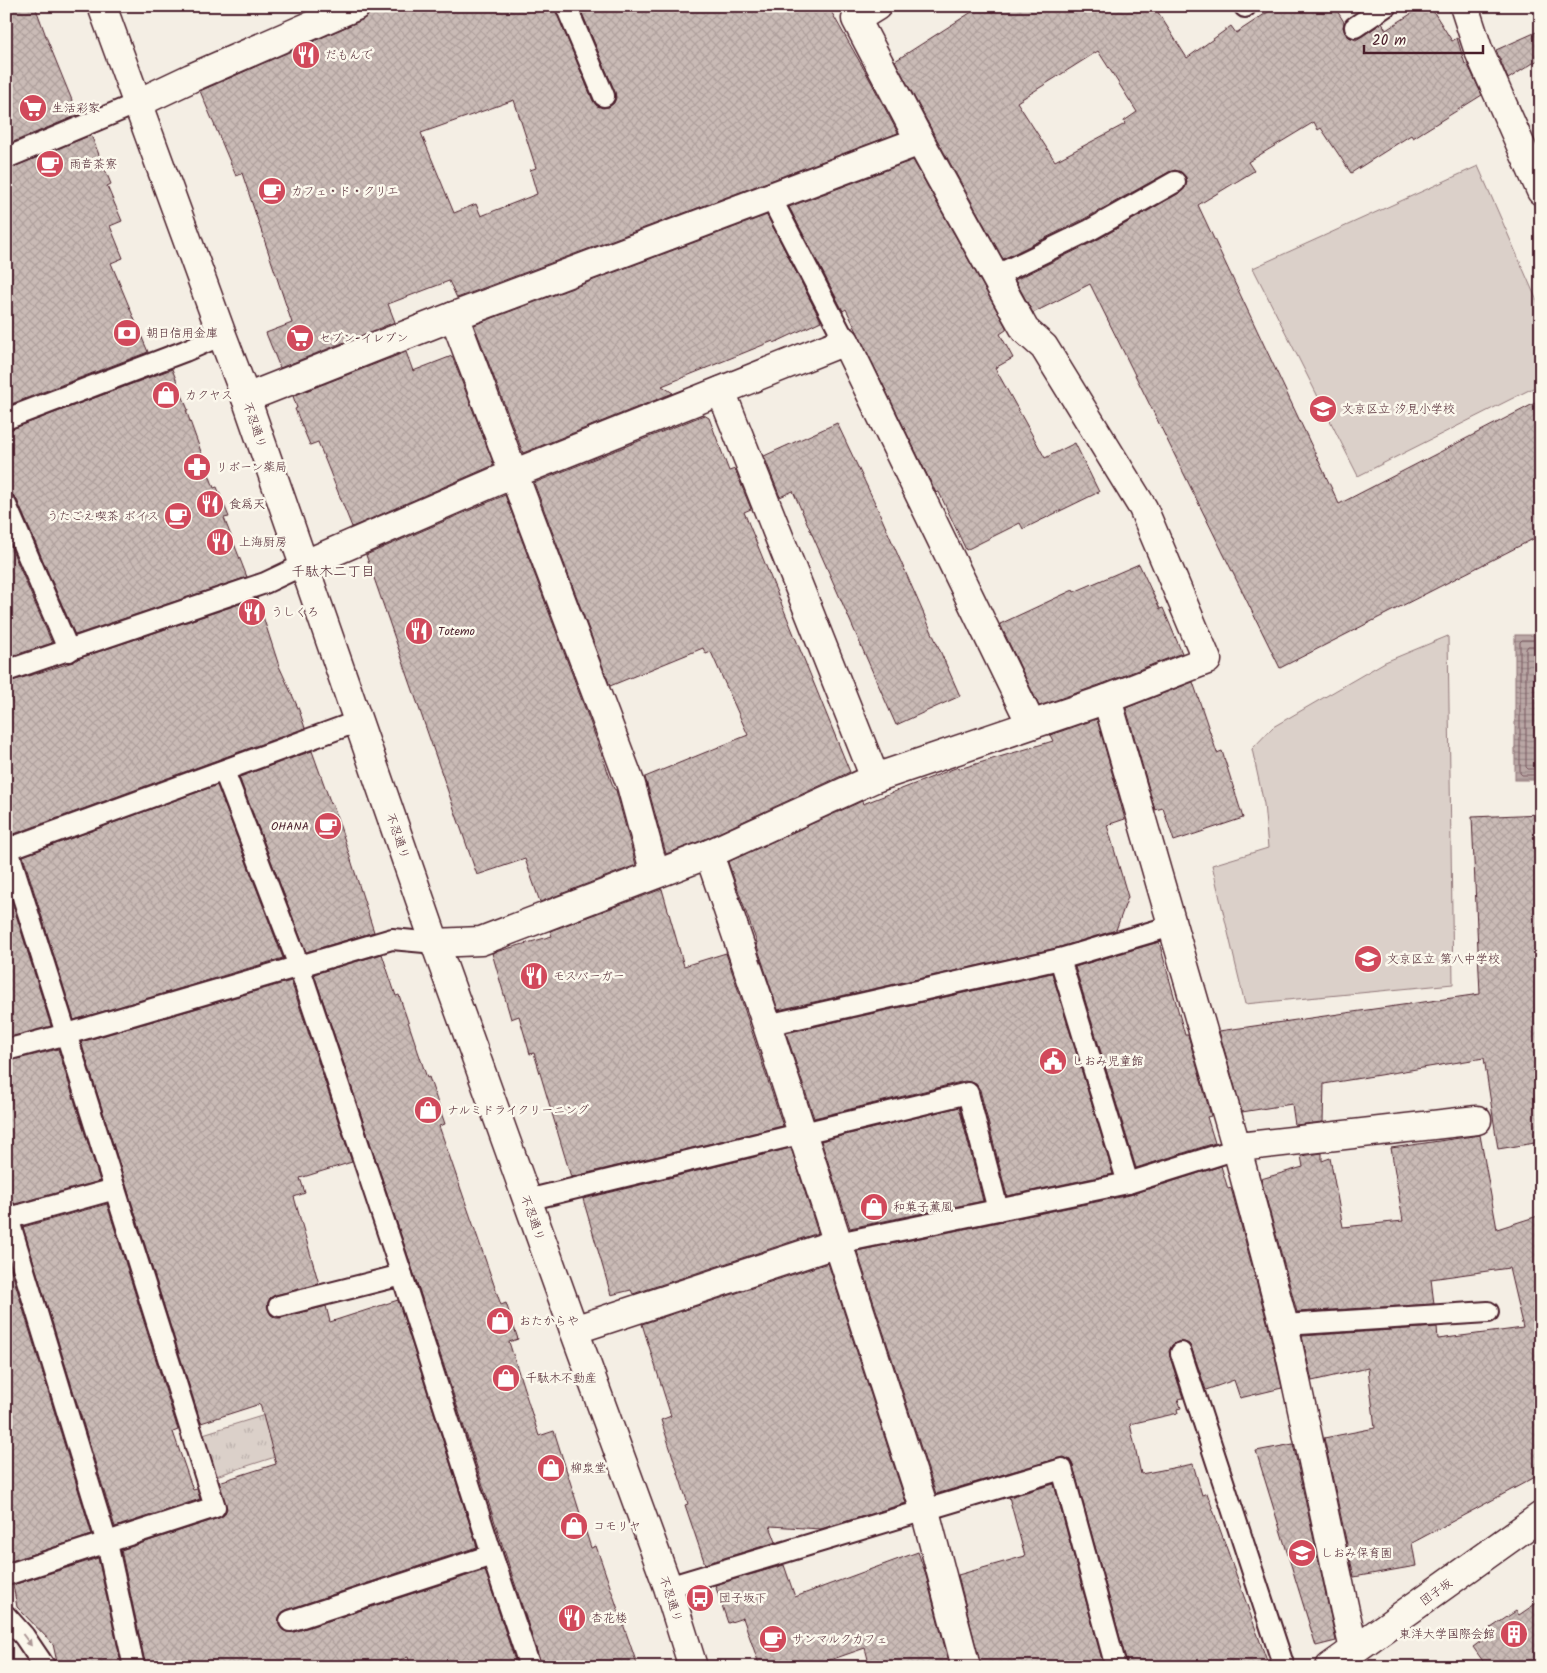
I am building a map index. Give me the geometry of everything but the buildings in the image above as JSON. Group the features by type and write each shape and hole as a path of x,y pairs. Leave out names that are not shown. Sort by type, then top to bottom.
{"street":[{"name":"不忍通り","path":"102,6 246,398 435,943 668,1588 693,1667"},
{"path":"138,103 356,6"},
{"path":"435,943 482,942 708,854 875,778 1107,699 1207,660 1143,508 1044,347 1025,330 920,141 856,19 877,6"},
{"path":"1464,6 1478,48 1541,191"},
{"path":"246,398 454,316 920,141"},
{"path":"454,316 631,786 656,874"},
{"path":"303,564 513,474 845,341 1031,724"},
{"path":"721,391 875,778"},
{"path":"1107,699 1237,1149 1284,1325 1354,1649"},
{"path":"708,854 803,1133 925,1511 966,1667"},
{"path":"1237,1149 1248,1146 1477,1120"},
{"path":"574,1330 838,1243"},
{"name":"団子坂","path":"1330,1667 1541,1516"}],"lane":[{"path":"566,6 604,96"},
{"path":"1355,27 1386,6"},
{"path":"6,158 138,103"},
{"path":"995,276 1090,230 1175,182"},
{"path":"771,198 845,341"},
{"path":"6,419 185,351 222,335"},
{"path":"6,505 69,651"},
{"path":"6,671 265,583 303,564"},
{"path":"6,1575 215,1507 7,846 224,771 359,721"},
{"path":"224,771 299,966 530,1667"},
{"path":"767,1025 1060,959 1172,926"},
{"path":"6,1050 392,939 435,943"},
{"path":"1060,959 1128,1183"},
{"path":"527,1200 968,1093 998,1210"},
{"path":"838,1243 1128,1183 1237,1149"},
{"path":"116,1188 7,1216 107,1543 134,1667"},
{"path":"279,1306 402,1275"},
{"path":"1284,1325 1488,1312"},
{"path":"1182,1353 1284,1667"},
{"path":"668,1588 1062,1469 1116,1667"},
{"path":"290,1621 492,1555"},
{"path":"6,1616 24,1636 45,1667"}],"green space":[{"path":"1478,166 1541,310 1541,384 1358,476 1253,268"},
{"path":"1448,636 1453,984 1245,1004 1212,865 1268,848 1264,804 1252,749 1273,727 1385,662"},
{"path":"314,1400 328,1440 216,1476 203,1434"}],"water":[{"path":"1515,635 1541,635 1541,780 1515,780"}],"place":[{"name":"だもんで","path":"306,55"},
{"name":"生活彩家","path":"33,108"},
{"name":"雨音茶寮","path":"50,164"},
{"name":"カフェ・ド・クリエ","path":"272,191"},
{"name":"朝日信用金庫","path":"127,333"},
{"name":"セブン-イレブン","path":"300,338"},
{"name":"カクヤス","path":"166,395"},
{"name":"文京区立 汐見小学校","path":"1323,409"},
{"name":"リボーン薬局","path":"197,467"},
{"name":"食爲天","path":"210,504"},
{"name":"うたごえ喫茶 ボイス","path":"178,516"},
{"name":"上海厨房","path":"220,542"},
{"name":"うしくろ","path":"252,612"},
{"name":"Totemo","path":"419,631"},
{"name":"OHANA","path":"328,826"},
{"name":"文京区立 第八中学校","path":"1368,959"},
{"name":"モスバーガー","path":"534,976"},
{"name":"しおみ児童館","path":"1053,1061"},
{"name":"ナルミドライクリーニング","path":"428,1110"},
{"name":"和菓子薫風","path":"874,1207"},
{"name":"おたからや","path":"500,1321"},
{"name":"千駄木不動産","path":"506,1378"},
{"name":"柳泉堂","path":"551,1468"},
{"name":"コモリヤ","path":"574,1526"},
{"name":"しおみ保育園","path":"1302,1553"},
{"name":"団子坂下","path":"700,1598"},
{"name":"杏花楼","path":"572,1618"},
{"name":"東洋大学国際会館","path":"1514,1634"},
{"name":"サンマルクカフェ","path":"773,1639"}],"district":[{"name":"千駄木二丁目","path":"333,571"}]}
